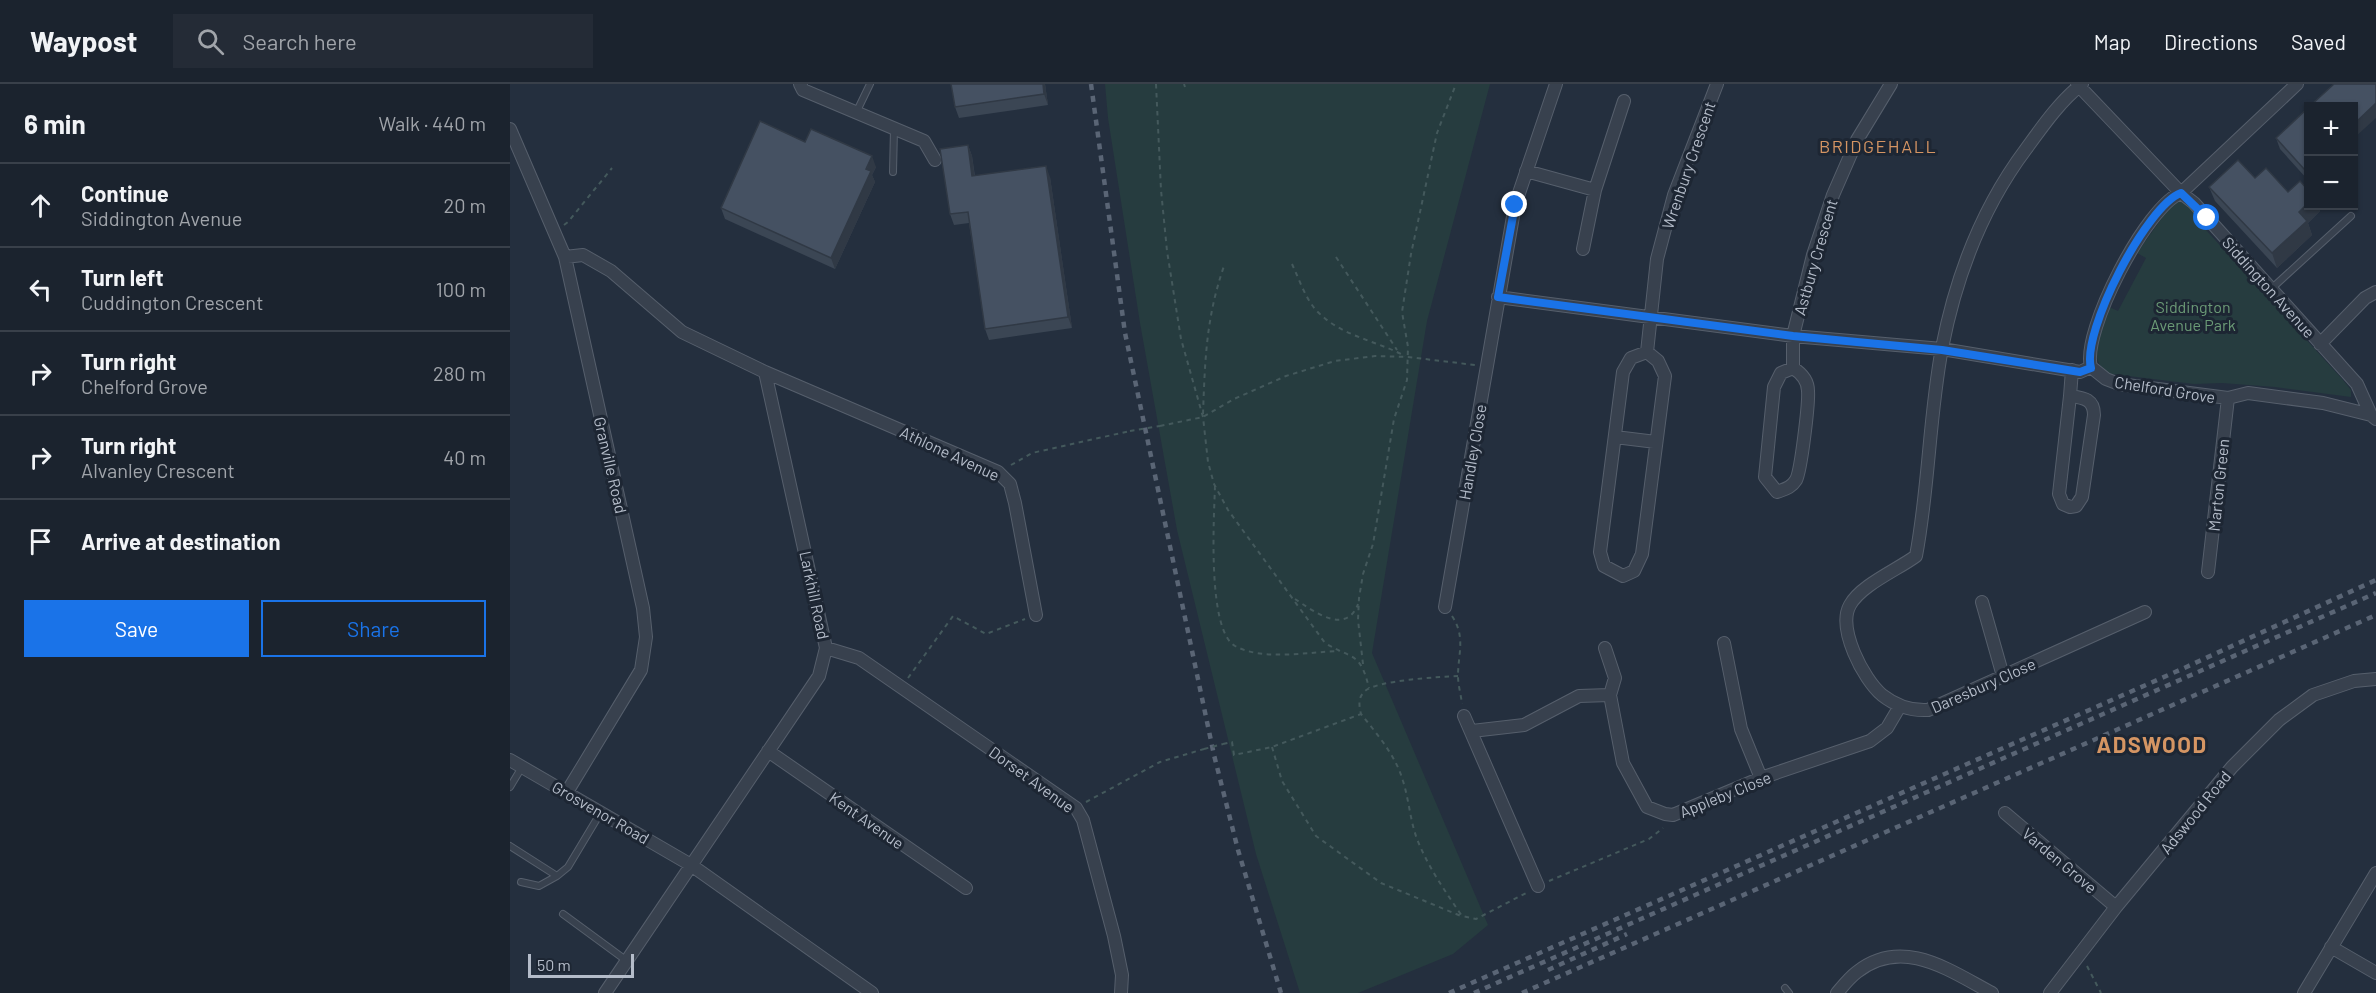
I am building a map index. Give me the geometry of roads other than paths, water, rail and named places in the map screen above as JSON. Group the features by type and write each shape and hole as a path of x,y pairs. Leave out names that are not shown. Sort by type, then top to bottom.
{"street":[{"path":"800,84 803,90 924,141 935,160"},
{"name":"Handley Close","path":"1445,607 1515,205 1556,84"},
{"name":"Wrenbury Crescent","path":"1647,352 1658,259 1674,195 1717,84"},
{"name":"Astbury Crescent","path":"1793,368 1793,336 1813,255 1833,195 1857,140 1891,84"},
{"path":"1498,297 1793,336 1942,350 2080,372 2091,368 2089,356 2094,335 2117,277 2154,218 2172,196 2181,193 2297,84"},
{"path":"1942,350 1968,250 1988,207 2013,166 2046,122 2079,85"},
{"name":"Siddington Avenue","path":"2079,85 2181,193 2194,203 2357,384 2373,417"},
{"path":"1583,249 1595,190 1624,101"},
{"name":"Granville Road","path":"510,129 564,257 642,608 646,637 640,670 567,792"},
{"path":"1526,171 1595,190"},
{"path":"564,257 583,255 611,271 682,332 765,372"},
{"path":"2320,344 2365,298 2376,292"},
{"name":"Daresbury Close","path":"1942,350 1916,556 1861,592 1851,603 1845,616 1854,653 1868,678 1881,694 1900,706 1912,711 1928,711 2145,612"},
{"path":"1647,352 1658,361 1665,376 1642,554 1634,571 1623,576 1604,566 1600,552 1623,372 1630,358 1647,352"},
{"path":"1793,368 1802,374 1808,389 1801,455 1797,478 1789,488 1777,492 1765,477 1774,387 1781,373 1793,368"},
{"name":"Chelford Grove","path":"2091,368 2106,380 2119,384 2228,398 2248,393 2324,403 2373,417"},
{"path":"2070,396 2089,400 2094,415 2082,497 2076,506 2070,507 2063,504 2059,494 2072,370"},
{"name":"Athlone Avenue","path":"765,372 998,472 1010,484 1036,615"},
{"name":"Larkhill Road","path":"606,993 819,676 826,648 765,372"},
{"name":"Marton Green","path":"2208,572 2228,398"},
{"path":"1615,437 1656,442"},
{"path":"1982,602 2003,676"},
{"path":"1724,643 1741,729 1761,778"},
{"name":"Dorset Avenue","path":"826,648 859,658 1076,808 1083,820 1114,936 1122,975 1120,993"},
{"name":"Appleby Close","path":"1605,648 1615,678 1610,695 1623,763 1647,807 1665,814 1673,815 1761,778 1870,741 1887,728 1900,706"},
{"name":"Adswood Road","path":"2050,993 2116,907 2232,767 2279,720 2313,695 2354,681 2376,679"},
{"path":"1472,732 1524,725 1579,696 1610,695"},
{"path":"1464,716 1538,886"},
{"name":"Kent Avenue","path":"768,751 966,888"},
{"name":"Grosvenor Road","path":"510,760 691,865"},
{"name":"Varden Grove","path":"2005,813 2116,907"},
{"path":"691,865 872,993"},
{"path":"2304,993 2376,873"},
{"path":"2331,947 2376,973"},
{"path":"1837,993 1856,973 1890,957 1914,958 1943,966 1992,993"}],"lane":[{"path":"856,114 870,84"},
{"path":"893,172 894,129"},
{"path":"2270,289 2351,216"},
{"path":"510,787 522,767"},
{"path":"521,882 539,886 568,867 601,812"},
{"path":"510,846 557,876"},
{"path":"563,914 627,961"}],"railway":[{"path":"1091,84 1125,333 1214,755 1238,850 1281,993"},
{"path":"1449,993 2182,669 2376,580"},
{"path":"1474,993 2376,593"},
{"path":"1522,993 2376,615"},
{"path":"1548,970 1627,934"}],"district":[{"name":"BRIDGEHALL","path":"1878,146"},
{"name":"ADSWOOD","path":"2152,744"}],"park label":[{"name":"Siddington Avenue Park","path":"2193,315"}]}
